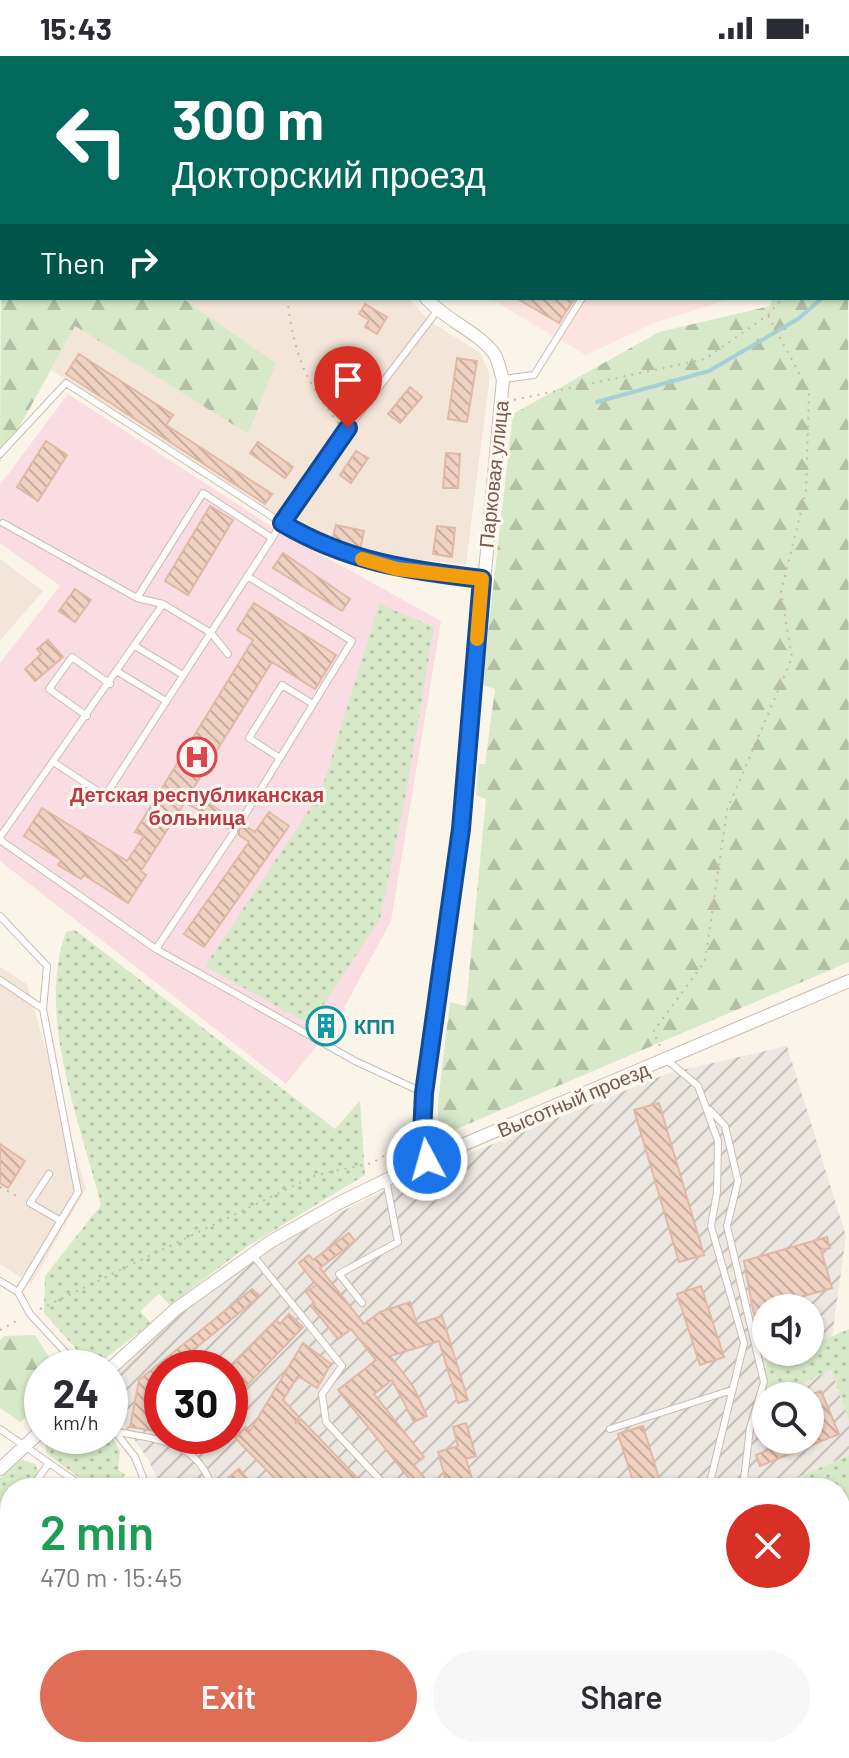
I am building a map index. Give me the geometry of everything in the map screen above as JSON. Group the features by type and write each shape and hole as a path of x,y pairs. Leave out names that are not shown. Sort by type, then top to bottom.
{"street":[{"name":"Парковая улица","path":"427,1160 422,1134 424,1093 461,829 482,579 503,403 503,379 494,353 437,311 428,300"},
{"name":"Высотный проезд","path":"128,1353 176,1309 252,1254 386,1180 849,981"},
{"path":"0,1469 22,1448"}],"lane":[{"path":"503,379 534,375 581,300"},
{"path":"55,763 105,796 282,523 345,432 437,311"},
{"path":"0,454 66,383 322,547 397,569 482,579"},
{"path":"137,598 203,493 272,538"},
{"path":"3,523 137,598 163,604 211,633 228,654"},
{"path":"240,823 352,641 247,576"},
{"path":"163,604 0,838 156,949 355,1061 424,1093"},
{"path":"135,646 183,675"},
{"path":"87,716 49,689 72,657 110,684"},
{"path":"118,672 166,701"},
{"path":"280,758 249,738 282,685 313,704"},
{"path":"156,949 234,832"},
{"path":"0,916 47,966 43,1009 78,1192 18,1292"},
{"path":"0,980 43,1009"},
{"path":"667,1060 698,1086 718,1141 717,1192 711,1226 744,1343 711,1478"},
{"path":"707,1107 725,1126 738,1181 727,1226 763,1373 750,1428 744,1478"},
{"path":"49,1174 30,1203 61,1221"},
{"path":"362,1303 339,1274 398,1242 386,1180"},
{"path":"252,1254 342,1366 322,1394 326,1422 378,1478"},
{"path":"0,1281 18,1292 30,1314 63,1350"},
{"path":"610,1429 732,1390"},
{"path":"0,1429 22,1448 70,1478"},
{"path":"128,1434 179,1444 209,1478"},
{"path":"128,1447 143,1478"},
{"path":"39,1478 48,1464"}],"path":[{"path":"287,300 295,352 312,389 345,432"},
{"path":"503,403 705,359 768,315 781,300"},
{"path":"667,1060 653,1032 705,961 727,810 792,658 781,592 806,491 809,392 768,315"},
{"path":"0,1330 316,1175 372,1163 422,1134"},
{"path":"0,1187 18,1197"}],"shaded area":[{"path":"185,300 411,300 428,320 480,353 490,375 466,564 367,555 320,542 51,370 75,326 248,434 276,363"},
{"path":"492,300 728,300 656,322 586,355"},
{"path":"68,394 277,530 441,621 391,921 337,1021 286,1084 0,861 0,663 60,586 0,543 0,485"},
{"path":"0,559 43,591 0,641"},
{"path":"0,967 27,984 86,1189 31,1284 0,1264"},
{"path":"787,1046 846,1236 832,1337 824,1340 824,1294 752,1294 752,1366 766,1366 766,1382 752,1382 752,1454 824,1454 824,1382 806,1382 831,1370 849,1421 849,1455 797,1478 157,1478 144,1454 248,1454 248,1350 144,1350 144,1453 128,1431 128,1359 176,1317 273,1246 407,1179 669,1073"}],"green space":[{"path":"1,300 185,300 276,363 248,434 75,326 0,462"},
{"path":"772,300 848,300 849,962 438,1137 438,1102 450,1002 466,1006 486,799 476,795 479,764 485,764 495,689 482,685 513,414 659,332 770,306"},
{"path":"379,604 434,627 408,783 380,919 310,1025 205,966 321,792"},
{"path":"75,930 335,1129 360,1101 365,1175 245,1248 170,1305 159,1294 140,1311 151,1323 116,1350 77,1350 44,1313 45,1276 101,1205 64,1068 58,1033 58,964 66,932"},
{"path":"849,1329 849,1421 831,1370 806,1382 766,1382 766,1366 824,1366 824,1340"},
{"path":"35,1335 45,1350 24,1350 24,1419 20,1422 0,1408 0,1340 5,1336"},
{"path":"47,1454 120,1454 118,1470 125,1474 122,1478 80,1478"},
{"path":"849,1455 849,1478 797,1478"},
{"path":"20,1459 35,1464 39,1473 35,1478 0,1478"}],"building":[{"path":"519,300 574,300 559,323"},
{"path":"365,304 387,317 377,334 365,327 369,320 359,314"},
{"path":"79,354 173,415 166,425 272,494 265,504 66,374"},
{"path":"457,358 477,361 467,422 448,419"},
{"path":"410,387 422,397 400,423 388,414"},
{"path":"46,441 67,455 38,501 17,487"},
{"path":"258,442 293,467 285,478 250,453"},
{"path":"356,451 368,458 351,483 340,475"},
{"path":"446,453 460,454 458,488 443,488"},
{"path":"210,506 233,520 188,595 165,581"},
{"path":"336,525 364,531 360,550 332,541"},
{"path":"437,526 455,528 452,557 433,554"},
{"path":"283,553 350,599 342,611 273,568"},
{"path":"75,589 91,600 75,622 59,611"},
{"name":"Детская республиканская больница","path":"254,603 336,655 315,689 272,662 191,792 235,820 235,826 229,829 185,802 141,871 146,875 128,903 84,875 81,879 58,865 61,860 24,836 42,808 127,861 144,836 135,832 253,640 237,630"},
{"path":"48,640 63,657 35,681 25,669 41,654 37,649"},
{"path":"269,812 289,826 204,947 184,934 249,842 239,835 239,829 245,826 255,832"},
{"path":"659,1103 704,1255 679,1262 634,1110"},
{"path":"0,1144 25,1161 8,1188 0,1183"},
{"path":"349,1233 355,1241 320,1268 364,1324 380,1312 410,1302 417,1324 442,1316 468,1400 458,1403 439,1341 390,1356 413,1386 427,1416 414,1422 392,1380 374,1394 424,1457 414,1465 424,1478 409,1478 338,1390 376,1360 351,1329 338,1339 312,1307 315,1304 306,1292 316,1285 299,1263 309,1255 313,1260"},
{"path":"827,1237 830,1248 821,1250 832,1288 811,1294 752,1294 752,1305 744,1261"},
{"path":"701,1286 724,1357 700,1365 677,1294"},
{"path":"252,1289 260,1296 193,1350 176,1350"},
{"path":"289,1314 303,1327 248,1384 247,1350 276,1320 280,1324"},
{"path":"303,1343 331,1364 317,1388 298,1376 283,1400 299,1417 295,1424 301,1419 357,1478 274,1478 248,1451 248,1429 250,1431"},
{"path":"144,1376 144,1429 130,1427 139,1380"},
{"path":"824,1398 839,1434 824,1440"},
{"path":"466,1423 476,1456 466,1459 472,1478 445,1478 438,1452 458,1446 453,1427"},
{"path":"643,1426 659,1478 632,1478 618,1434"},
{"path":"758,1454 790,1454 760,1466 756,1455"},
{"path":"239,1469 247,1478 228,1478"}],"waterway":[{"path":"597,402 709,371 798,319 820,300"}],"slow traffic":[{"path":"362,559 397,569 482,579 477,639"}],"place":[{"name":"Детская республиканская больница","path":"197,757"},
{"name":"КПП","path":"326,1026"}],"route":[{"path":"348,428 282,523 322,547 397,569 482,579 461,829 424,1093 422,1134 427,1160"}]}
